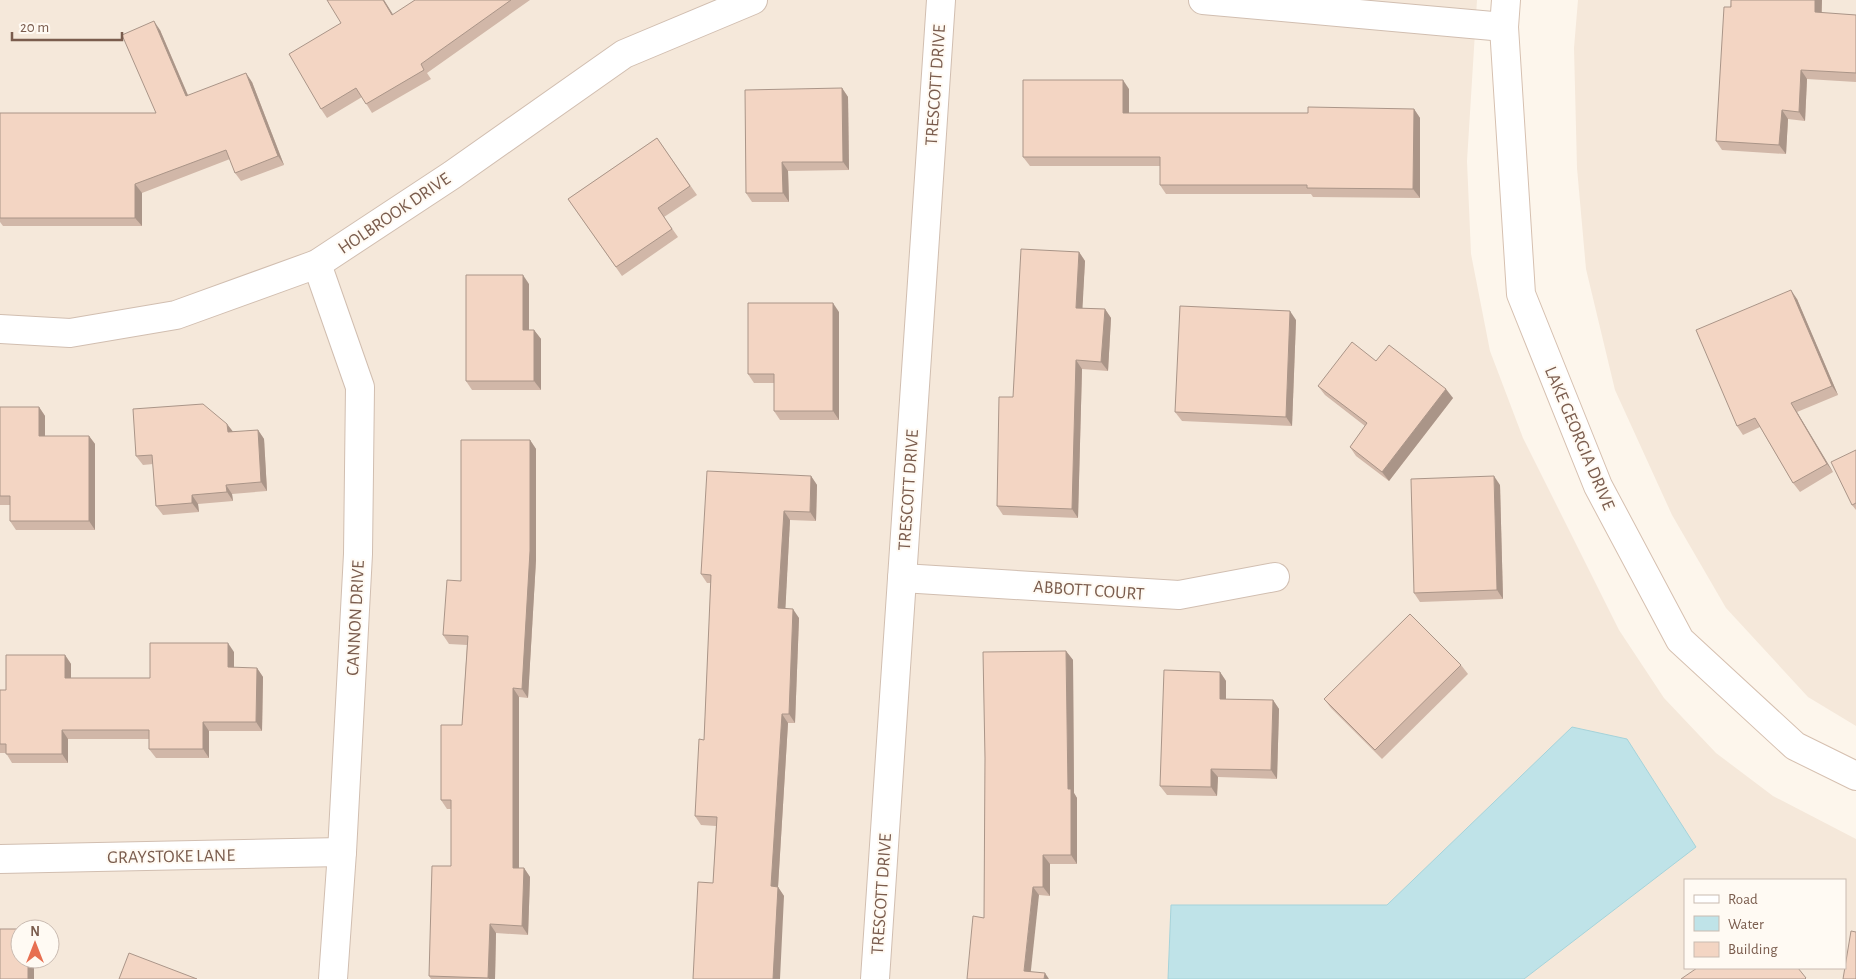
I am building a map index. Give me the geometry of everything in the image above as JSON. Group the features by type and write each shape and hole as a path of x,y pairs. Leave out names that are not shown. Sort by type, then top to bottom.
{"street":[{"name":"HOLBROOK DRIVE","path":"0,329 70,333 176,315 317,264 452,175 624,54 753,0"},
{"name":"TRESCOTT DRIVE","path":"875,979 940,0"},
{"path":"1203,0 1504,27"},
{"name":"LAKE GEORGIA DRIVE","path":"1506,0 1504,27 1521,294 1598,486 1680,640 1795,746 1856,776"},
{"name":"CANNON DRIVE","path":"317,264 360,387 358,554 342,852 333,979"},
{"name":"ABBOTT COURT","path":"902,578 1179,596 1275,577"},
{"name":"GRAYSTOKE LANE","path":"0,859 342,852"}],"shaded area":[{"path":"0,0 1477,0 1467,161 1471,254 1490,351 1523,438 1619,630 1664,698 1716,753 1773,796 1856,839 1856,979 0,979"},
{"path":"1578,0 1856,0 1856,726 1808,697 1726,608 1672,515 1615,390 1586,269 1577,168 1574,48"}],"water":[{"path":"1572,727 1627,739 1696,847 1524,979 1168,979 1171,905 1387,905"}],"building":[{"path":"327,0 383,0 392,15 415,0 511,0 421,64 424,70 366,104 356,88 321,109 289,54 341,23"},
{"path":"1731,0 1815,0 1815,12 1856,15 1856,73 1801,70 1799,112 1782,110 1779,145 1716,141 1724,7 1731,7"},
{"path":"154,21 186,96 246,73 278,156 235,173 226,150 135,184 135,218 0,218 0,113 156,113 122,35"},
{"path":"1023,80 1123,80 1123,113 1308,113 1308,107 1414,109 1413,189 1307,188 1307,185 1160,185 1160,157 1023,157"},
{"path":"842,88 843,162 782,162 783,193 746,193 745,90"},
{"path":"657,138 690,186 658,208 672,229 616,267 568,199"},
{"path":"1021,249 1079,252 1076,308 1105,309 1101,362 1076,360 1072,509 997,506 999,397 1013,397"},
{"path":"466,275 523,275 523,330 534,330 534,381 466,381"},
{"path":"1791,290 1832,386 1791,403 1827,464 1793,483 1755,418 1737,426 1696,330"},
{"path":"748,303 833,303 833,411 774,411 774,374 748,374"},
{"path":"1180,306 1290,311 1286,417 1175,412"},
{"path":"1352,342 1376,361 1389,345 1446,389 1382,472 1350,447 1367,423 1318,386"},
{"path":"203,404 227,424 228,432 258,430 261,482 226,485 227,492 192,495 192,503 156,506 152,455 136,456 133,409"},
{"path":"0,407 39,407 39,436 89,436 89,521 10,521 10,496 0,496"},
{"path":"461,440 530,440 530,551 522,689 513,688 513,868 524,868 522,926 490,924 488,978 429,976 432,866 451,866 451,800 441,800 441,725 462,725 468,636 443,635 447,580 461,581"},
{"path":"1856,450 1856,503 1852,505 1831,462"},
{"path":"707,471 811,476 810,512 784,511 778,608 793,609 789,714 782,714 771,886 778,887 773,979 693,979 698,882 713,883 717,817 695,816 699,739 704,740 711,575 701,574"},
{"path":"1494,476 1497,590 1414,593 1411,479"},
{"path":"1410,614 1461,665 1375,750 1324,699"},
{"path":"150,643 228,643 228,667 257,668 256,722 203,722 203,749 149,749 149,730 62,730 62,754 6,754 6,744 0,744 0,690 6,690 6,655 65,655 65,678 150,678"},
{"path":"1066,651 1068,789 1071,789 1071,855 1043,855 1043,887 1033,887 1024,971 1045,973 1044,979 967,979 973,916 984,918 985,758 983,652"},
{"path":"1164,670 1220,672 1220,699 1273,700 1271,770 1211,769 1211,787 1160,786"},
{"path":"0,929 10,929 10,969 28,969 28,979 0,979"},
{"path":"1851,931 1856,932 1856,979 1843,979"},
{"path":"129,953 197,979 119,979"},
{"path":"1696,969 1799,969 1806,978 1805,979 1681,979"}]}
